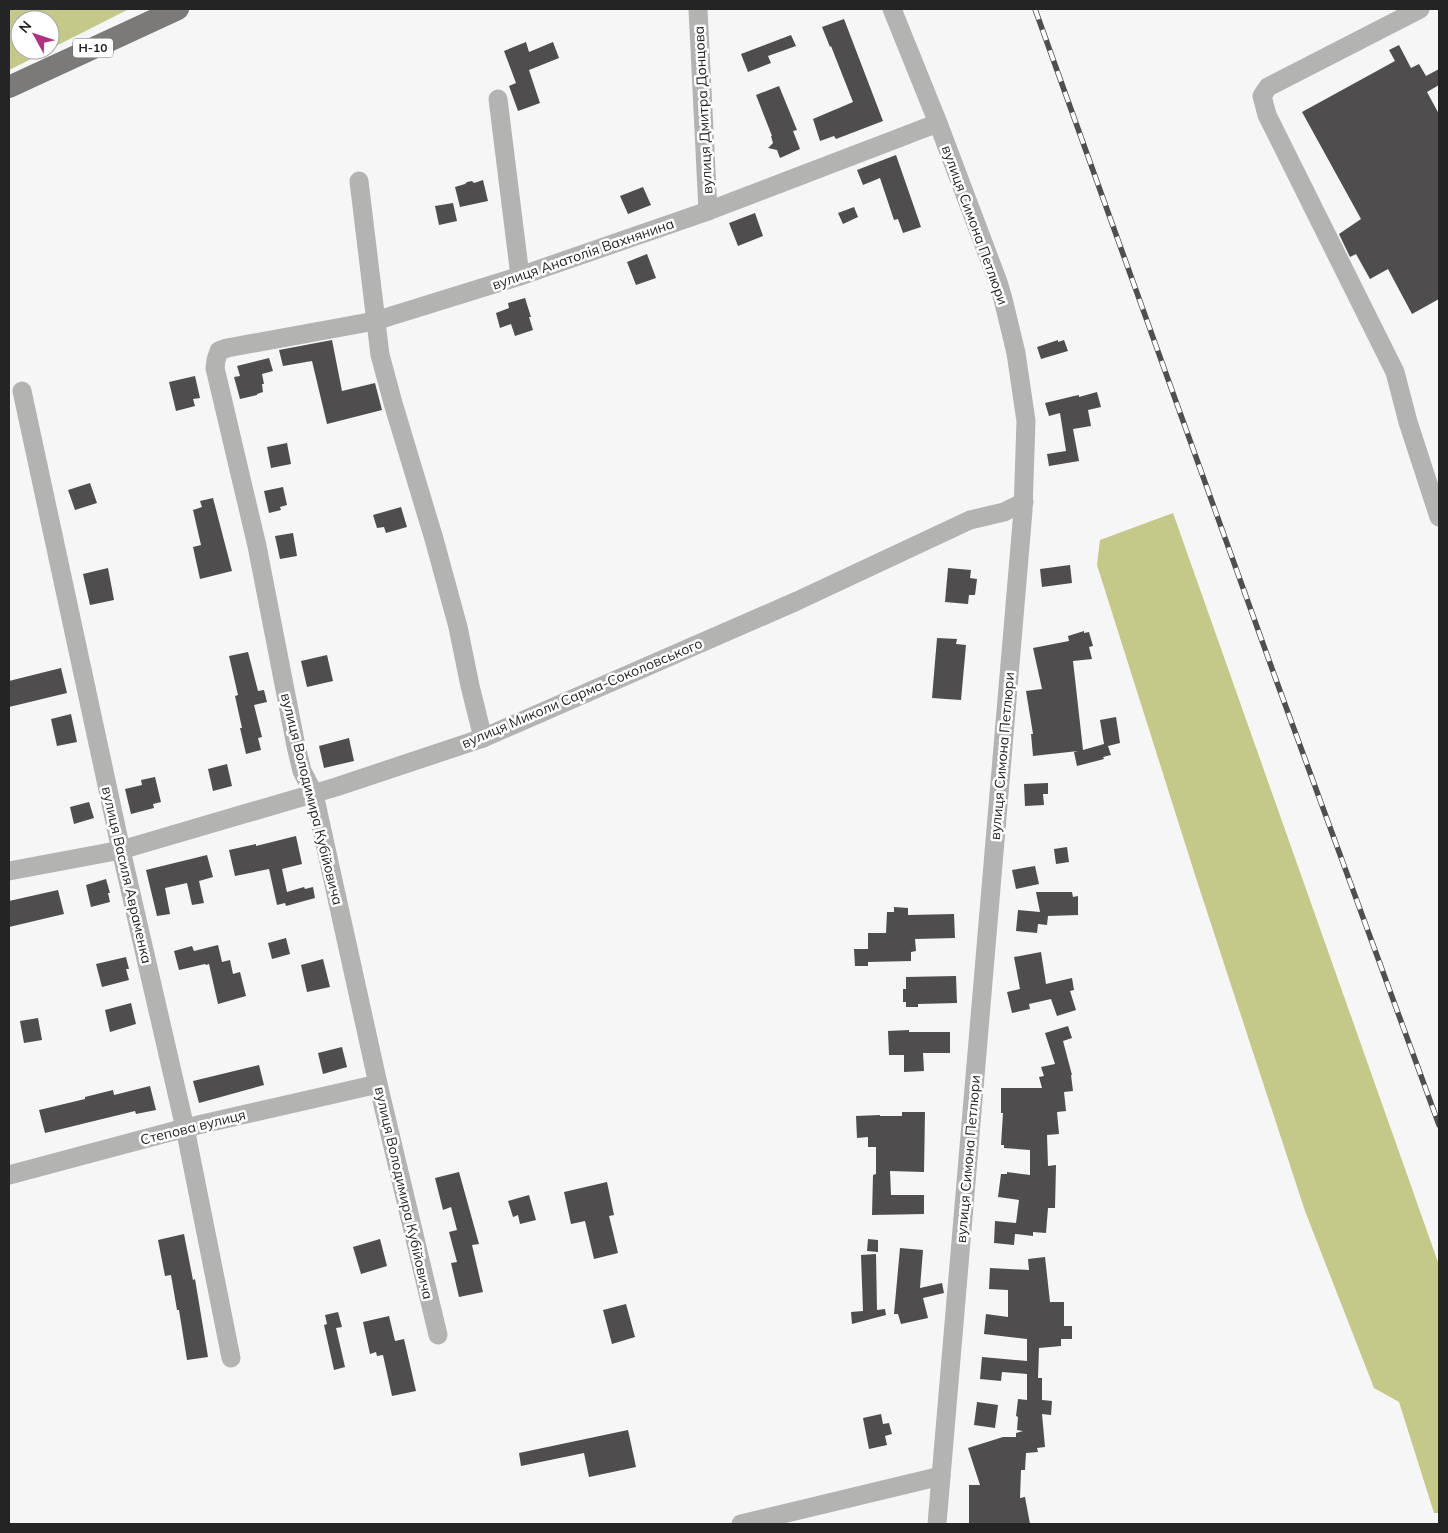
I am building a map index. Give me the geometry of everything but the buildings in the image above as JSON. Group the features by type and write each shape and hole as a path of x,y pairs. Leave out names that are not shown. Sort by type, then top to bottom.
{"main road":[{"name":"Н-10","path":"9,88 178,9"}],"street":[{"name":"вулиця Дмитра Донцова","path":"698,9 708,211"},
{"name":"вулиця Симона Петлюри","path":"892,9 938,123 998,282 1016,353 1026,421 1024,502 936,1524"},
{"path":"1420,9 1268,87 1262,96 1267,115 1395,372 1408,422 1439,517"},
{"path":"498,98 520,276"},
{"name":"вулиця Анатолія Вахнянина","path":"219,351 236,346 375,321 520,276 708,211 938,123"},
{"path":"360,182 380,355 444,574 483,738"},
{"name":"вулиця Володимира Кубійовича","path":"219,351 215,368 256,546 296,746 302,771 314,794 378,1084 438,1335"},
{"name":"вулиця Василя Авраменка","path":"22,391 121,850 185,1128 231,1358"},
{"name":"вулиця Миколи Сарма-Соколовського","path":"9,871 121,850 314,794 483,738 797,601 970,520 1004,512 1024,502"},
{"name":"Степова вулиця","path":"9,1175 185,1128 378,1084"},
{"path":"741,1524 941,1476"}],"green space":[{"path":"9,9 129,9 60,44 60,10 10,10 10,60 29,60 9,70"},
{"path":"1173,513 1439,1265 1439,1513 1434,1513 1399,1402 1374,1388 1305,1211 1196,878 1097,565 1100,540"}],"railway":[{"path":"1035,9 1275,677 1439,1125"}]}
